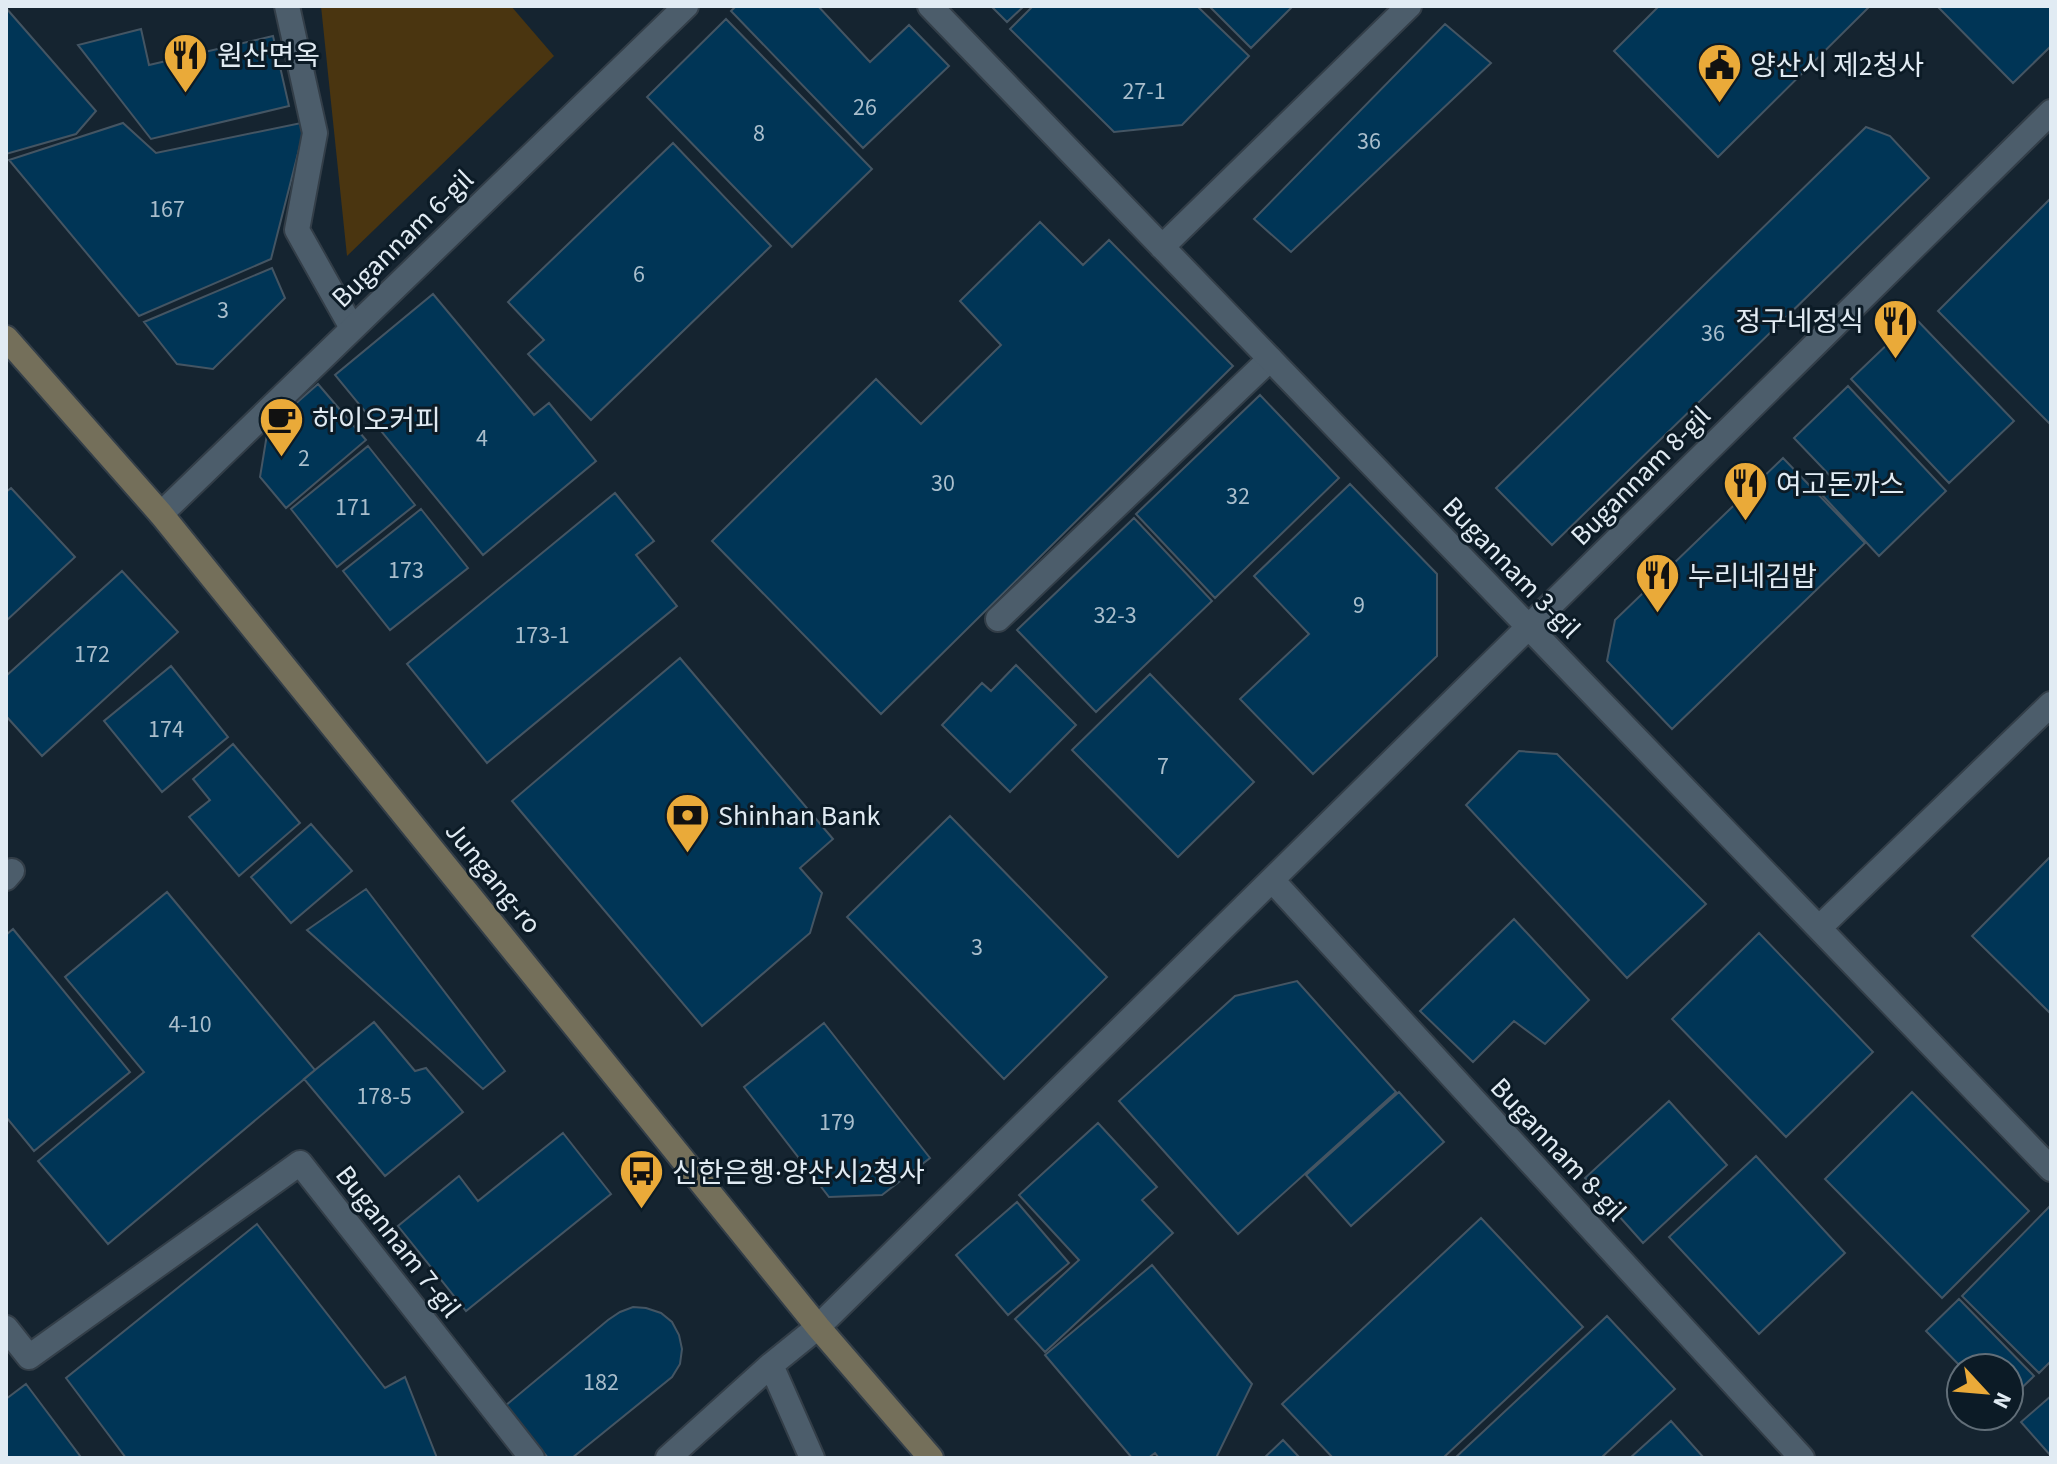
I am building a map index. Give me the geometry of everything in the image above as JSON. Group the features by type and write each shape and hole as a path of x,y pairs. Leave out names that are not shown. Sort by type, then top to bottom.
{"main road":[{"name":"Jungang-ro","path":"6,338 161,514 818,1327 931,1458"}],"street":[{"path":"287,6 315,133 297,230 352,328"},
{"name":"Bugannam 6-gil","path":"161,514 686,6"},
{"name":"Bugannam 3-gil","path":"930,6 2051,1169"},
{"path":"1162,247 1409,6"},
{"name":"Bugannam 8-gil","path":"818,1327 2051,112"},
{"path":"998,619 1270,359"},
{"path":"1819,928 2051,704"},
{"name":"Bugannam 8-gil","path":"1272,880 1802,1458"},
{"name":"Bugannam 7-gil","path":"6,1328 29,1357 300,1163 532,1458"},
{"path":"668,1458 818,1327"},
{"path":"771,1365 812,1458"}],"shaded area":[{"path":"321,6 511,6 554,56 347,256"}],"building":[{"path":"736,6 818,6 870,62 909,25 949,66 863,148 731,11"},
{"path":"991,6 1024,6 1007,22"},
{"path":"1033,6 1197,6 1249,56 1182,125 1114,132 1010,29"},
{"path":"1209,6 1293,6 1251,48"},
{"name":"양산시 제2청사","path":"1659,6 1870,6 1718,157 1614,51"},
{"name":"양산시 제2청사","path":"1937,6 2051,6 2051,46 2013,83"},
{"path":"6,8 96,111 76,134 6,154"},
{"path":"726,19 872,169 792,247 647,97"},
{"path":"1445,24 1491,63 1291,252 1254,219"},
{"path":"141,29 149,65 273,36 289,106 151,139 78,45"},
{"path":"306,122 271,259 139,316 9,160 123,123 156,153"},
{"path":"1866,127 1890,136 1929,178 1552,545 1496,488"},
{"path":"673,143 771,246 591,420 528,354 544,340 508,302"},
{"path":"2051,198 2051,425 1938,311"},
{"path":"1040,222 1083,265 1109,240 1233,366 881,714 712,541 876,379 921,424 1001,345 960,301"},
{"path":"272,268 285,298 213,369 177,364 144,322"},
{"path":"433,294 534,415 549,403 596,461 483,555 335,375"},
{"path":"1915,318 2014,421 1949,483 1851,379"},
{"path":"318,384 366,440 286,508 260,477 268,428"},
{"path":"1848,386 1946,491 1879,556 1823,496 1837,483 1794,438"},
{"path":"1260,395 1339,478 1215,598 1136,514"},
{"path":"368,446 415,505 337,567 291,509"},
{"path":"1783,458 1865,543 1672,729 1607,661 1615,620"},
{"path":"1350,484 1437,574 1437,656 1313,774 1240,699 1309,634 1254,576"},
{"path":"11,488 75,557 6,621 6,492"},
{"path":"615,493 654,541 636,555 677,606 487,763 407,664"},
{"path":"421,509 468,568 390,630 343,571"},
{"path":"1134,518 1212,601 1096,712 1017,630"},
{"path":"122,571 178,632 42,756 6,716 6,676"},
{"name":"Shinhan Bank","path":"680,658 833,839 800,868 822,893 810,933 702,1026 512,801"},
{"path":"1016,665 1076,725 1010,792 942,725 982,683 991,691"},
{"path":"171,666 228,737 162,792 104,721"},
{"path":"1150,674 1254,782 1178,857 1072,750"},
{"path":"233,744 300,823 239,876 189,817 210,800 193,779"},
{"path":"1519,751 1557,754 1706,904 1627,978 1466,805"},
{"path":"950,816 1107,977 1004,1079 847,917"},
{"path":"311,824 352,871 291,923 251,877"},
{"path":"2051,856 2051,1014 1972,936"},
{"path":"366,889 505,1071 483,1089 307,930"},
{"path":"167,892 315,1070 108,1244 38,1161 144,1072 65,977"},
{"path":"1514,919 1589,1000 1545,1044 1514,1021 1473,1062 1420,1011"},
{"path":"13,929 130,1072 34,1151 6,1117 6,935"},
{"path":"1759,933 1873,1052 1786,1137 1672,1019"},
{"path":"1297,981 1396,1092 1238,1234 1119,1101 1235,996"},
{"path":"374,1022 415,1071 426,1068 463,1112 385,1176 304,1079"},
{"path":"824,1023 930,1158 882,1195 829,1197 744,1087"},
{"path":"1399,1092 1444,1142 1351,1226 1306,1175"},
{"path":"1912,1092 2029,1211 1942,1298 1825,1179"},
{"path":"1669,1101 1727,1165 1643,1243 1585,1178"},
{"path":"1098,1123 1157,1187 1142,1200 1173,1233 1045,1352 1015,1319 1079,1260 1019,1195"},
{"path":"563,1133 611,1194 466,1311 398,1226 459,1176 478,1201"},
{"path":"1756,1156 1845,1253 1759,1334 1669,1237"},
{"path":"1017,1202 1069,1263 1008,1315 956,1255"},
{"path":"2051,1205 2051,1361 2039,1373 2025,1359 2025,1352 2018,1352 1962,1296"},
{"path":"1481,1218 1583,1327 1443,1458 1333,1458 1282,1404"},
{"path":"257,1224 385,1388 405,1377 437,1458 126,1458 66,1378"},
{"path":"1152,1265 1252,1384 1216,1458 1159,1458 1155,1453 1148,1458 1132,1458 1045,1355"},
{"path":"1959,1299 2011,1352 1946,1352 1926,1331"},
{"path":"633,1307 661,1313 672,1322 682,1349 680,1364 672,1377 572,1458 548,1458 505,1406 608,1320"},
{"path":"1607,1316 1675,1389 1601,1458 1455,1458"},
{"path":"2025,1367 2034,1376 2025,1385"},
{"path":"26,1384 80,1456 78,1458 6,1458 6,1399"},
{"path":"2051,1396 2051,1456 2025,1427 2025,1419"},
{"path":"1671,1421 1704,1458 1630,1458"},
{"path":"1283,1440 1300,1458 1264,1458"}],"place":[{"name":"원산면옥","path":"186,94"},
{"name":"양산시 제2청사","path":"1719,104"},
{"name":"정구네정식","path":"1895,360"},
{"name":"하이오커피","path":"281,459"},
{"name":"여고돈까스","path":"1745,523"},
{"name":"누리네김밥","path":"1657,615"},
{"name":"Shinhan Bank","path":"687,854"},
{"name":"신한은행·양산시2청사","path":"641,1211"}]}
